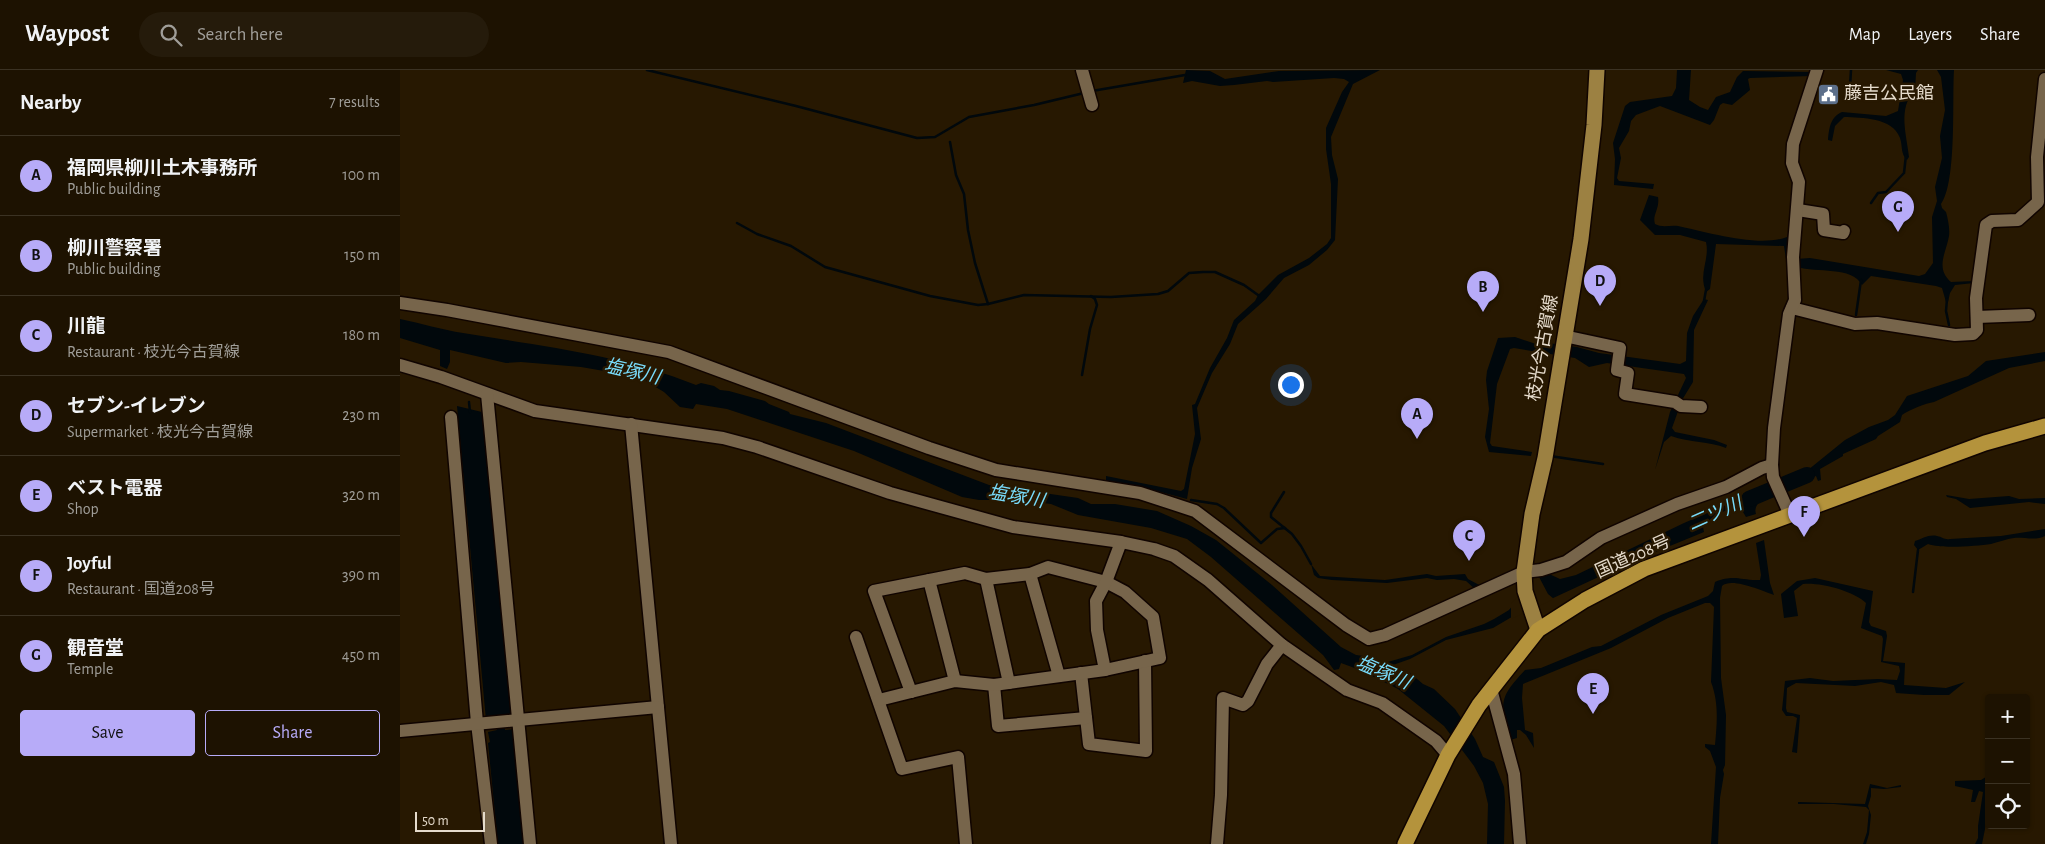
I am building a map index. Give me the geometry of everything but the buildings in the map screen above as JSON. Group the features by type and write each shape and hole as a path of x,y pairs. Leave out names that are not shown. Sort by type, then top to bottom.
{"highway":[{"name":"国道208号","path":"1405,844 1448,755 1479,705 1538,630 1585,600 1644,569 1985,444 2045,426"}],"main road":[{"name":"枝光今古賀線","path":"1538,630 1531,610 1524,577 1532,514 1545,454 1586,199 1594,125 1597,70"}],"street":[{"path":"1082,70 1092,105"},
{"path":"1790,515 1774,477 1774,428 1789,314 1795,300 1794,262 1799,182 1792,163 1793,144 1816,72"},
{"path":"1792,308 1855,324 1877,324 1955,335 1972,334 1977,330 1976,298 1986,225 1992,221 2018,220 2038,202 2037,157 2045,79"},
{"path":"1798,210 1823,214 1824,230 1844,231"},
{"path":"400,303 447,310 670,352 929,448 996,470 1140,493 1195,511 1346,625 1369,639 1385,635 1540,570 1566,562 1602,538 1677,504 1726,487 1762,468 1774,477"},
{"path":"1977,317 2029,315"},
{"path":"1563,346 1576,338 1598,345 1620,348 1617,370 1628,373 1626,394 1702,407"},
{"path":"400,365 441,377 535,411 688,431 731,440 757,447 890,493 1013,527 1120,542 1154,549 1174,556 1208,580 1282,644 1347,690 1382,703 1436,741 1448,755"},
{"path":"487,394 530,844"},
{"path":"451,417 477,724 491,844"},
{"path":"631,424 672,844"},
{"path":"1105,670 1097,630 1096,602 1106,582 1120,542"},
{"path":"879,700 911,692 955,680 994,685 1105,670 1160,658 1153,617 1125,592 1106,582 1048,567 1030,574 986,579 965,573 874,591 911,692"},
{"path":"1030,574 1059,676"},
{"path":"986,579 1010,683"},
{"path":"929,580 955,680"},
{"path":"856,637 902,769 958,757 966,844"},
{"path":"1217,844 1221,795 1223,698 1242,705 1248,701 1267,664 1282,644"},
{"path":"1081,673 1089,744 1146,751 1145,661"},
{"path":"994,685 998,726 1086,718"},
{"path":"1491,689 1514,774 1520,844"},
{"path":"400,731 658,707"}],"water":[{"path":"1186,70 1210,71 1225,79 1279,71 1380,70 1353,84 1331,137 1332,155 1338,179 1335,240 1327,250 1309,265 1284,278 1266,299 1238,324 1230,344 1212,373 1197,408 1201,439 1192,468 1187,499 1138,486 1106,481 1106,476 1181,491 1184,489 1195,434 1192,405 1195,404 1210,368 1227,338 1234,320 1255,301 1258,295 1278,275 1309,258 1327,244 1331,238 1331,184 1326,149 1326,128 1342,92 1349,82 1344,79 1334,78 1267,81 1220,86 1192,81 1183,83"},
{"path":"1677,70 1691,70 1689,100 1708,110 1716,97 1730,92 1737,77 1743,71 1814,72 1812,76 1748,79 1750,90 1732,105 1723,103 1720,105 1710,125 1660,106 1636,115 1631,121 1629,131 1619,148 1621,158 1617,178 1619,181 1654,184 1653,189 1614,185 1615,159 1613,143 1625,106 1630,102 1672,96 1676,88"},
{"path":"1886,70 1918,70 1916,73 1915,91 1909,98 1905,113 1904,122 1909,157 1907,160 1903,155 1900,138 1896,131 1884,122 1844,117 1835,126 1832,141 1828,140 1833,120 1842,112 1886,116 1898,111 1903,80 1901,74"},
{"path":"1937,70 1954,70 1952,160 1950,178 1941,204 1946,212 1949,230 1943,266 1946,277 1951,282 1974,281 1974,283 1955,285 1950,293 1948,302 1946,302 1942,288 1936,286 1871,276 1862,285 1850,275 1797,267 1796,259 1810,258 1919,276 1925,274 1933,263 1932,217 1937,201 1935,187 1942,158 1940,136 1945,110 1941,77"},
{"path":"1649,195 1658,197 1654,221 1655,224 1660,226 1678,226 1733,238 1762,241 1787,237 1792,223 1790,265 1787,266 1784,246 1716,244 1710,289 1706,292 1703,279 1707,255 1706,242 1680,235 1655,235 1640,220"},
{"path":"1704,299 1708,300 1694,330 1693,382 1682,400 1672,428 1675,432 1714,440 1727,445 1726,448 1671,436 1664,442 1655,470 1670,412 1686,378 1684,374 1607,363 1589,367 1575,358 1514,348 1510,349 1497,384 1490,443 1492,446 1532,452 1531,456 1489,452 1485,437 1489,409 1486,380 1487,371 1498,338 1515,337 1536,344 1546,345 1548,343 1577,347 1599,353 1680,364 1686,361 1687,333 1693,316"},
{"name":"塩塚川","path":"400,319 455,332 552,347 611,359 696,385 701,383 714,386 720,390 765,401 790,414 826,423 989,485 1078,498 1091,504 1115,504 1157,511 1191,526 1216,540 1272,585 1341,647 1356,655 1371,657 1381,664 1412,655 1446,637 1494,619 1509,610 1537,576 1547,573 1560,579 1576,575 1684,523 1766,488 1769,495 1759,503 1755,511 1756,514 1746,517 1740,507 1725,511 1715,516 1703,527 1704,532 1631,562 1510,618 1493,628 1446,640 1410,659 1390,666 1389,668 1410,673 1423,684 1434,689 1455,709 1475,739 1483,757 1494,762 1504,787 1504,844 1487,844 1488,804 1483,783 1474,766 1444,726 1398,689 1360,670 1341,663 1339,669 1334,670 1323,655 1211,557 1187,539 1151,528 1078,515 1051,504 1019,500 979,500 962,497 854,451 727,409 696,404 693,409 680,407 664,392 639,377 581,367 521,362 506,363 450,350 450,362 447,369 440,366 440,350 400,338"},
{"path":"2045,352 2045,361 2009,368 1905,413 1902,415 1900,422 1876,439 1843,454 1843,456 1820,469 1821,480 1818,481 1816,476 1788,486 1786,484 1803,474 1845,440 1895,415 1907,396 1968,376 1986,361"},
{"path":"457,406 486,413 512,718 504,719 505,730 513,729 524,844 498,844 488,743 490,742 488,732 497,730 496,720 486,720"},
{"path":"1946,495 1969,499 2009,496 2019,499 2045,498 2045,504 2029,502 1970,508"},
{"path":"2045,529 2045,536 2034,539 2014,538 1991,544 1950,547 1928,544 1918,550 1914,545 1915,541 1931,536 1948,539 2001,536"},
{"path":"1764,540 1770,583 1774,595 1733,583 1722,586 1720,598 1721,678 1726,715 1725,765 1720,798 1718,844 1711,844 1716,767 1710,751 1705,747 1705,744 1715,745 1717,721 1714,690 1711,682 1714,607 1710,603 1705,603 1668,618 1611,648 1523,684 1522,698 1525,730 1533,733 1534,748 1526,735 1520,730 1517,730 1517,738 1510,740 1503,710 1504,702 1510,688 1525,670 1541,668 1592,647 1601,646 1661,615 1708,596 1713,591 1715,582 1728,578 1760,580 1761,575 1756,543"},
{"path":"1311,564 1320,576 1385,580 1427,574 1436,576 1465,574 1468,579 1481,586 1476,590 1466,581 1454,579 1437,580 1427,578 1387,583 1332,580 1318,578 1314,575"},
{"path":"1815,578 1873,591 1869,622 1871,626 1886,631 1883,661 1905,663 1904,685 1946,688 1965,682 1949,695 1896,693 1894,685 1881,682 1855,686 1796,683 1787,688 1787,712 1800,715 1797,753 1792,752 1797,718 1786,716 1782,710 1785,681 1810,678 1833,681 1897,680 1900,671 1899,666 1881,662 1882,636 1861,628 1866,603 1845,591 1827,586 1803,584 1794,591 1798,616 1784,618 1781,594 1797,581"},
{"path":"1985,778 1985,829 1982,844 1975,844 1978,838 1983,792 1979,791 1975,802 1971,802 1973,790 1955,786 1955,781 1981,780"},
{"path":"1870,784 1887,788 1901,785 1901,787 1884,789 1871,788 1868,806 1871,815 1866,844 1863,844 1867,832 1869,810 1866,807 1834,804 1798,804 1800,802 1865,804"}],"pier":[{"path":"1538,575 1548,594 1554,599 1511,619 1511,604 1533,578"}],"waterway":[{"path":"647,70 917,138 935,137 969,117 1034,105 1084,93"},
{"path":"1850,87 1851,70"},
{"path":"1092,91 1185,75"},
{"path":"950,142 956,175 964,194 968,230 975,263 988,304"},
{"path":"1871,203 1878,193 1886,192 1904,173 1906,155"},
{"path":"737,223 757,234 791,246 825,267 930,296 978,305 1024,295 1111,297 1158,294 1168,291 1189,273 1203,272 1215,272 1244,285 1258,295"},
{"path":"1856,315 1861,280"},
{"path":"1704,301 1706,290"},
{"path":"1082,375 1090,329 1097,305 1095,299 1091,296"},
{"path":"1947,299 1946,311 1949,325"},
{"path":"469,402 470,412"},
{"path":"1550,456 1603,464"},
{"name":"二ツ川","path":"1749,499 1807,475"},
{"path":"1284,492 1271,513 1271,517 1292,534 1311,564"},
{"path":"1191,500 1217,504 1224,508 1261,543 1277,529 1285,528"},
{"path":"1913,592 1918,550"}],"place":[{"name":"藤吉公民館","path":"1828,94"},
{"name":"観音堂","path":"1898,232"},
{"name":"セブン-イレブン","path":"1600,306"},
{"name":"柳川警察署","path":"1483,312"},
{"name":"福岡県柳川土木事務所","path":"1417,439"},
{"name":"Joyful","path":"1804,537"},
{"name":"川龍","path":"1469,561"},
{"name":"ベスト電器","path":"1593,714"}]}
